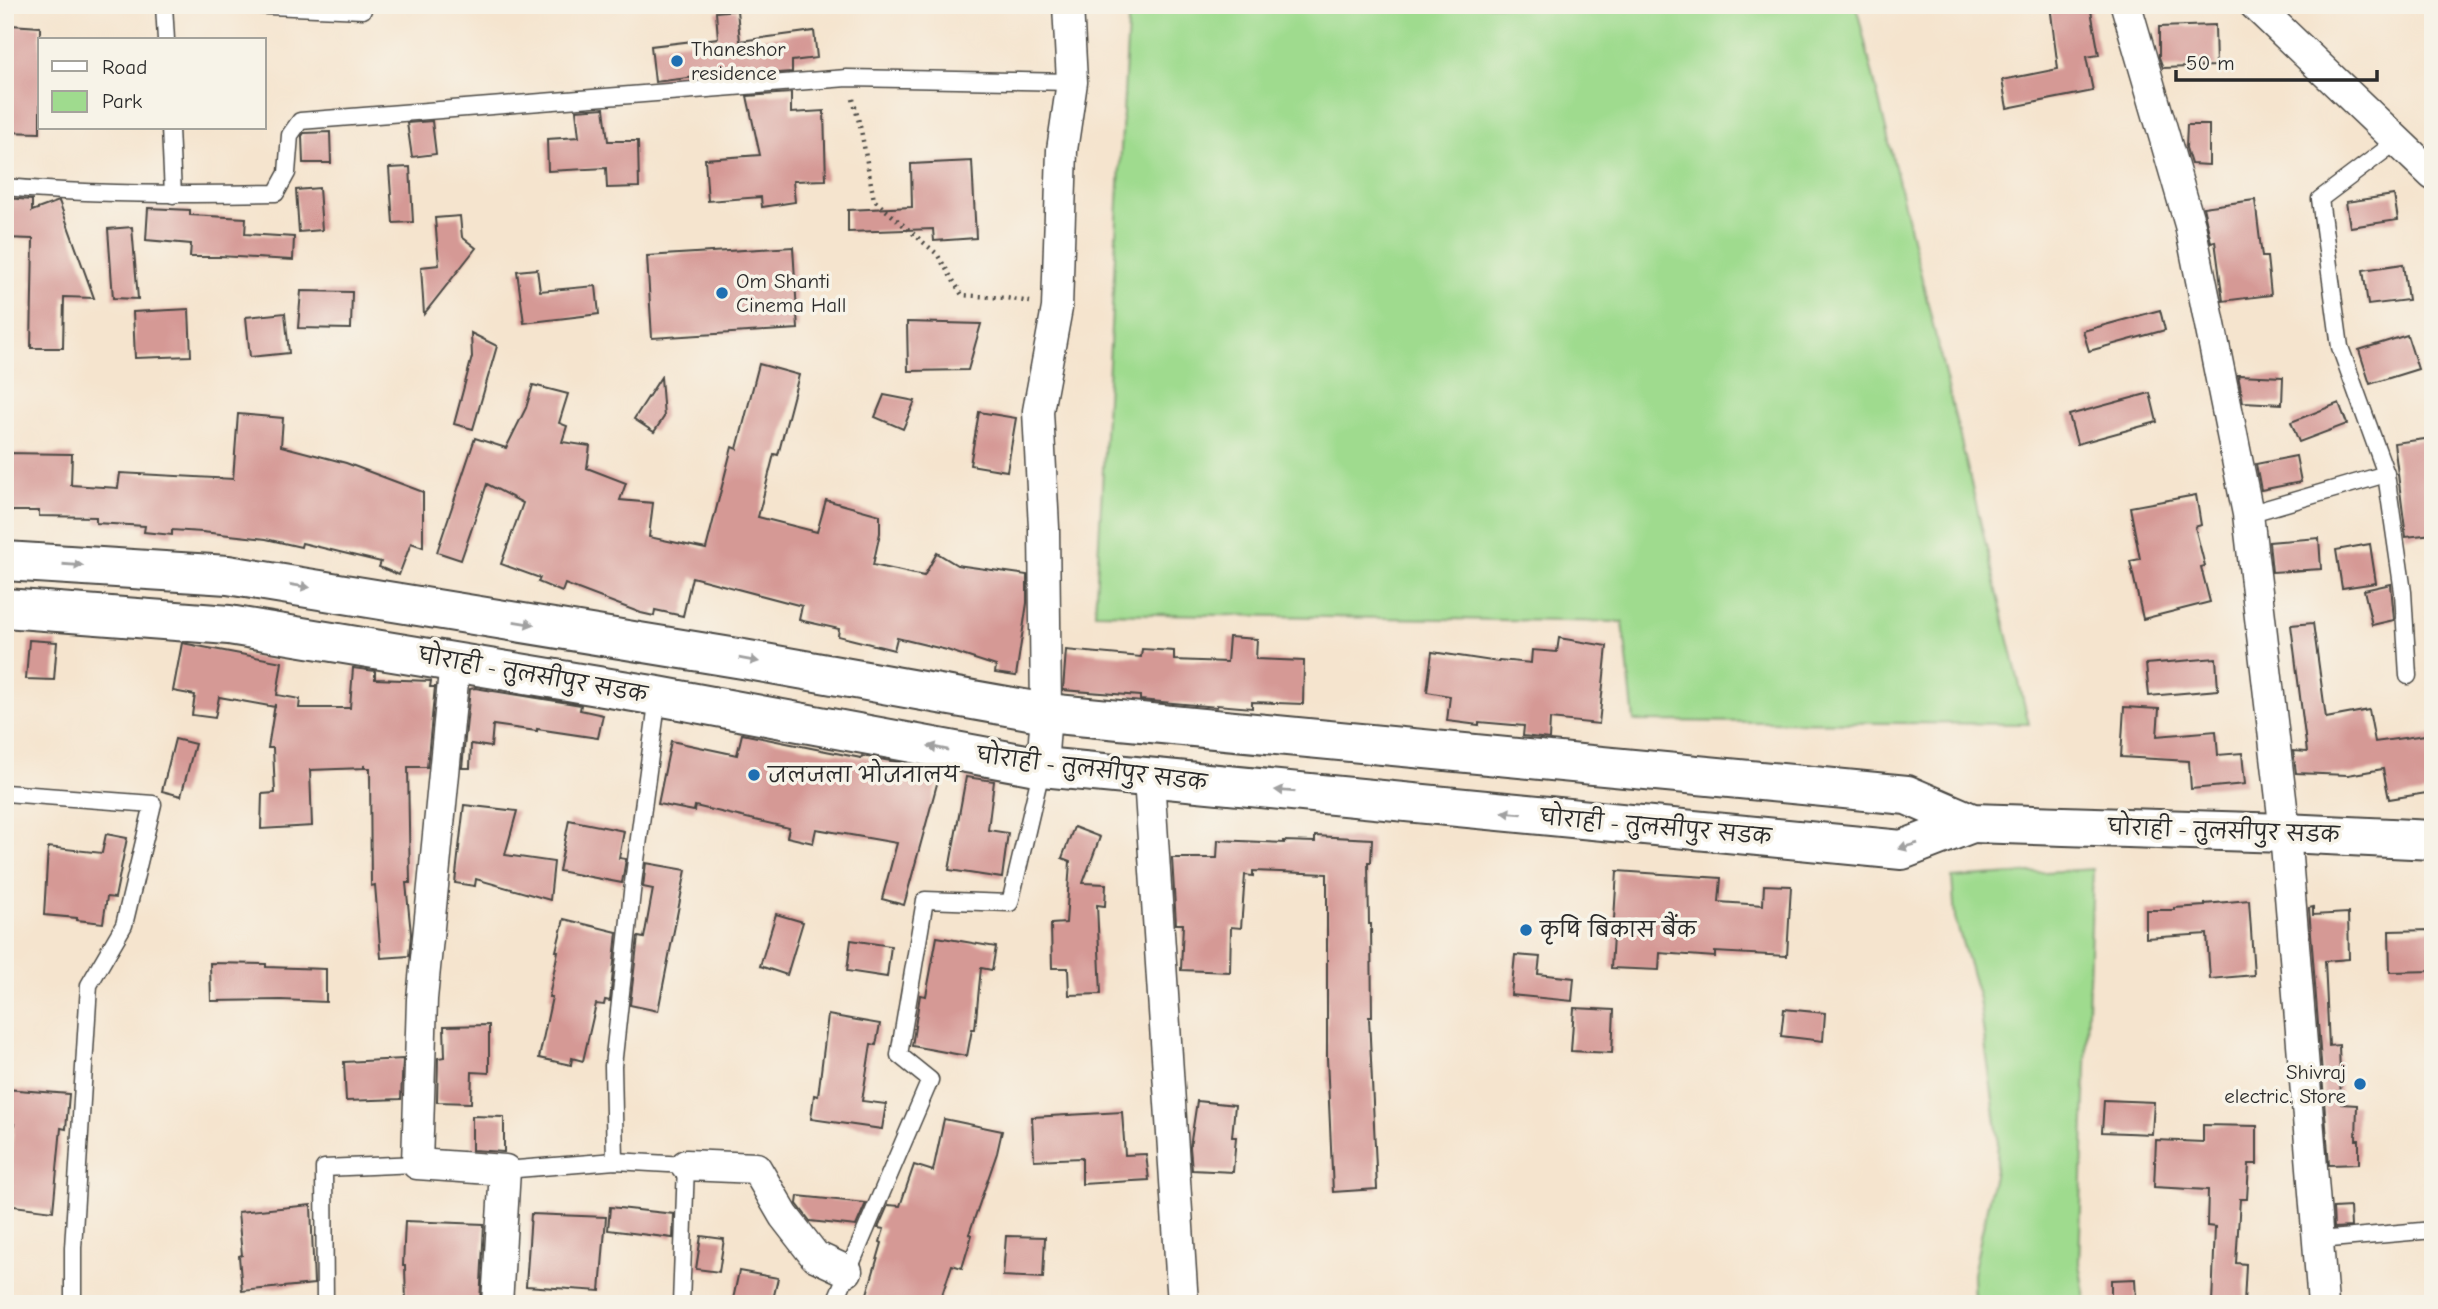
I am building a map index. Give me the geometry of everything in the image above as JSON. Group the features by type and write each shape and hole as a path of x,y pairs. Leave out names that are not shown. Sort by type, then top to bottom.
{"main road":[{"name":"घोराही - तुलसीपुर सडक","path":"5,561 228,575 743,659 1046,713 1908,795 1972,823 2433,840"},
{"name":"घोराही - तुलसीपुर सडक","path":"5,608 229,625 658,696 1042,767 1902,850 1972,823"}],"street":[{"path":"1042,767 1046,713 1044,528 1038,411 1057,308 1062,150 1072,82 1068,5"},
{"path":"2126,5 2190,225 2248,514 2285,833 2323,1304"},
{"path":"2255,5 2433,175"},
{"path":"454,661 422,999 417,1164 505,1170 497,1304"},
{"path":"1149,778 1183,1304"},
{"path":"687,1165 756,1168 784,1216 815,1256 847,1271"}],"lane":[{"path":"164,5 166,38"},
{"path":"245,5 363,10 364,5"},
{"path":"5,187 80,193 276,193 286,173 290,135 300,121 847,78 1072,82"},
{"path":"170,130 173,195"},
{"path":"2397,141 2320,199 2340,347 2386,474 2403,592 2408,676"},
{"path":"2248,514 2386,474"},
{"path":"615,1161 615,1055 632,883 658,696"},
{"path":"834,1304 930,1080 899,1055 925,900 1010,903 1042,767"},
{"path":"5,793 153,804 124,925 89,985 73,1304"},
{"path":"505,1170 615,1161 687,1165 681,1304"},
{"path":"325,1304 324,1168 417,1164"},
{"path":"2319,1240 2433,1230"}],"path":[{"path":"847,78 861,130 874,200 937,254 962,295 1006,298 1057,308"}],"green space":[{"path":"1129,5 1856,5 2029,724 1634,721 1623,622 1095,613"},
{"path":"2093,869 2079,1263 2086,1304 1974,1304 1973,1274 1997,1160 1998,1137 1979,999 1955,918 1952,878"}],"building":[{"path":"2050,5 2090,5 2099,55 2086,57 2093,91 2007,108 2002,80 2058,69"},
{"path":"737,10 740,41 814,31 817,58 792,61 792,72 722,77 722,74 655,82 651,46 718,38 716,12"},
{"path":"10,25 40,27 40,133 5,132 5,57 6,44 9,44"},
{"path":"2215,25 2216,66 2163,68 2159,57 2159,27"},
{"path":"791,93 791,113 824,111 826,180 793,181 795,202 762,207 761,197 708,201 705,159 760,155 747,96"},
{"path":"604,108 608,141 638,141 639,187 607,188 606,168 548,171 547,139 579,137 576,110"},
{"path":"432,121 436,154 412,157 407,123"},
{"path":"2187,125 2209,125 2209,165 2191,164 2186,148"},
{"path":"330,132 331,163 303,163 304,133"},
{"path":"972,161 976,238 934,241 933,229 848,232 848,210 912,207 911,164"},
{"path":"410,167 413,222 393,223 389,168"},
{"path":"319,188 322,230 299,232 296,190"},
{"path":"2394,195 2398,220 2350,227 2346,202"},
{"path":"5,198 32,200 32,211 59,201 94,298 64,297 63,348 31,348 33,239 5,238"},
{"path":"2255,200 2262,257 2267,257 2271,295 2223,301 2215,241 2211,242 2203,207"},
{"path":"148,208 190,210 190,215 246,218 245,234 294,237 293,260 190,257 191,244 146,240"},
{"path":"460,216 462,237 476,248 424,314 421,267 439,265 435,218"},
{"path":"132,227 138,299 113,298 108,229"},
{"name":"Om Shanti Cinema Hall","path":"793,247 798,329 652,338 647,256"},
{"path":"2403,264 2408,300 2368,305 2363,270"},
{"path":"537,269 540,291 596,286 599,314 524,323 517,271"},
{"path":"301,291 352,292 351,329 298,328"},
{"path":"189,309 191,356 135,358 133,312"},
{"path":"2160,310 2165,330 2089,351 2083,331"},
{"path":"285,313 289,353 250,357 246,317"},
{"path":"907,322 981,324 968,370 908,371"},
{"path":"471,333 497,346 473,429 454,424 472,357"},
{"path":"2407,335 2418,369 2370,384 2359,350"},
{"path":"759,364 799,375 778,455 774,454 758,517 817,532 826,500 880,515 880,533 873,565 924,576 937,553 957,565 1027,575 1027,603 1016,676 995,673 996,666 947,650 897,638 894,650 838,636 839,629 799,620 802,606 692,577 683,616 655,610 654,616 641,613 565,584 562,592 538,582 540,578 501,564 523,503 487,484 461,560 437,552 475,438 506,448 526,408 533,385 568,394 559,423 567,426 562,442 590,446 587,468 626,483 620,500 653,503 649,537 706,549 732,447 737,449"},
{"path":"2238,375 2283,377 2282,404 2243,402"},
{"path":"661,377 664,417 654,432 634,419"},
{"path":"2150,393 2157,422 2077,444 2069,415"},
{"path":"884,395 915,401 903,429 875,417"},
{"path":"2339,403 2347,424 2299,442 2291,422"},
{"path":"979,412 1016,418 1007,471 970,465"},
{"path":"238,414 283,418 281,446 346,463 423,492 423,547 411,543 399,575 379,567 381,562 302,543 301,547 266,539 202,532 172,530 172,535 144,532 145,526 96,523 96,517 39,516 39,511 5,511 5,453 72,454 71,485 118,488 120,473 233,479"},
{"path":"2433,438 2433,534 2406,537 2394,443"},
{"path":"2296,456 2301,482 2261,490 2256,464"},
{"path":"2196,495 2201,525 2195,527 2205,566 2201,567 2210,602 2143,619 2130,561 2140,559 2130,507"},
{"path":"2319,538 2321,569 2272,572 2269,542"},
{"path":"2370,544 2376,583 2342,588 2336,550"},
{"path":"2391,584 2394,620 2372,625 2364,590"},
{"path":"2313,623 2326,718 2369,710 2375,742 2433,734 2433,792 2389,799 2383,769 2348,775 2296,773 2293,751 2307,752 2291,625"},
{"path":"1229,637 1257,639 1256,659 1304,661 1303,704 1252,702 1252,708 1217,707 1140,700 1140,696 1063,690 1066,650 1141,657 1142,649 1174,651 1174,660 1227,662"},
{"path":"1559,638 1607,646 1599,724 1550,719 1549,739 1523,736 1524,726 1447,721 1450,696 1427,692 1432,652 1498,662 1531,663 1532,650 1557,652"},
{"path":"29,640 57,642 54,680 26,679"},
{"path":"182,643 282,662 277,695 300,699 299,708 350,708 353,668 375,671 375,679 431,681 430,687 435,687 427,767 408,767 410,883 406,883 411,934 409,956 381,958 375,885 371,886 370,768 365,768 364,765 364,768 310,770 312,826 261,829 262,794 275,793 273,748 268,748 275,707 219,697 215,718 192,715 195,695 173,691"},
{"path":"2216,658 2218,690 2149,696 2146,664"},
{"path":"470,689 581,705 580,710 603,715 598,738 493,725 491,747 471,744 470,768 462,768"},
{"path":"2124,707 2159,709 2157,736 2216,731 2218,755 2242,753 2245,784 2191,789 2189,761 2121,757"},
{"path":"742,734 861,758 862,756 908,764 940,773 904,905 882,899 897,843 816,829 813,843 787,837 789,828 695,806 694,811 658,804 671,741 737,755"},
{"path":"175,739 195,744 181,796 162,791"},
{"path":"966,777 994,781 988,830 1008,833 1002,878 949,870"},
{"path":"464,805 517,811 505,855 554,862 550,900 476,879 475,886 455,883"},
{"path":"569,820 624,831 619,858 626,859 622,883 559,871"},
{"path":"1074,827 1100,837 1083,883 1106,884 1105,906 1097,905 1101,994 1069,995 1068,968 1052,968 1051,924 1066,923 1070,861 1062,858"},
{"path":"106,834 127,838 115,898 107,897 103,923 44,915 48,847 102,853"},
{"path":"1315,836 1372,839 1371,862 1368,862 1372,1017 1369,1017 1377,1189 1333,1192 1327,1058 1327,874 1253,871 1253,876 1245,875 1241,928 1231,927 1230,972 1181,970 1183,924 1176,924 1172,858 1217,858 1218,840 1315,842"},
{"path":"646,863 686,870 658,1011 630,1005 638,937 644,938 653,889 643,887"},
{"path":"1617,871 1721,878 1719,902 1763,905 1764,885 1791,886 1787,956 1715,952 1715,957 1660,953 1659,970 1611,968"},
{"path":"2249,900 2254,975 2210,979 2207,934 2146,938 2146,910 2174,910"},
{"path":"2313,907 2313,915 2348,913 2349,959 2325,961 2329,1046 2339,1045 2341,1104 2357,1105 2356,1140 2359,1140 2359,1164 2329,1165 2309,908"},
{"path":"776,914 803,922 787,975 760,966"},
{"path":"564,919 617,932 610,1001 605,1000 604,1005 596,1004 583,1061 572,1058 571,1065 539,1058 552,997 549,997 556,951"},
{"path":"2433,930 2433,971 2390,972 2389,931"},
{"path":"937,937 996,947 992,970 981,968 975,1029 972,1029 967,1056 912,1046 920,995 926,996"},
{"path":"851,940 891,946 887,977 847,971"},
{"path":"1515,955 1540,957 1538,974 1574,978 1572,1001 1511,995"},
{"path":"210,963 326,969 326,1002 211,1001"},
{"path":"1574,1008 1614,1010 1612,1053 1571,1051"},
{"path":"1784,1009 1825,1013 1823,1041 1781,1036"},
{"path":"828,1015 880,1024 876,1045 871,1044 862,1101 886,1104 882,1129 811,1119 814,1095 818,1096"},
{"path":"489,1025 489,1073 472,1072 471,1103 437,1102 438,1058 445,1057 444,1026"},
{"path":"403,1059 401,1099 346,1101 344,1062"},
{"path":"5,1089 69,1094 66,1129 61,1128 53,1211 5,1205 14,1124 5,1124"},
{"path":"2104,1100 2154,1102 2152,1134 2102,1132"},
{"path":"1197,1101 1235,1105 1233,1172 1192,1170 1190,1147"},
{"path":"1122,1112 1125,1155 1146,1154 1149,1180 1082,1184 1082,1158 1034,1160 1032,1117"},
{"path":"472,1116 504,1117 504,1152 472,1150"},
{"path":"944,1119 1002,1131 969,1234 972,1235 962,1268 952,1265 939,1304 864,1304 882,1243 880,1242 884,1229 878,1228 888,1205 900,1206 914,1165 933,1171"},
{"path":"2203,1125 2257,1126 2257,1164 2249,1164 2247,1199 2240,1199 2236,1263 2246,1264 2244,1304 2212,1304 2215,1227 2207,1226 2208,1190 2154,1187 2156,1140 2203,1142"},
{"path":"798,1196 866,1203 856,1226 810,1221 797,1204"},
{"path":"311,1205 314,1284 242,1291 238,1212"},
{"path":"610,1207 674,1214 673,1238 608,1230"},
{"path":"2350,1207 2351,1227 2334,1228 2333,1208"},
{"path":"531,1214 606,1217 600,1291 526,1286"},
{"path":"405,1221 484,1224 480,1304 406,1304 403,1266"},
{"path":"701,1236 724,1239 719,1272 696,1269"},
{"path":"1006,1236 1045,1237 1043,1278 1003,1276"},
{"path":"739,1271 778,1278 772,1304 732,1304"},
{"path":"2135,1279 2136,1300 2111,1301 2111,1280"}],"place":[{"name":"Thaneshor residence","path":"677,61"},
{"name":"Om Shanti Cinema Hall","path":"722,293"},
{"name":"जलजला भोजनालय","path":"754,775"},
{"name":"कृषि बिकास बैंक","path":"1526,930"},
{"name":"Shivraj electric. Store","path":"2360,1084"}]}
